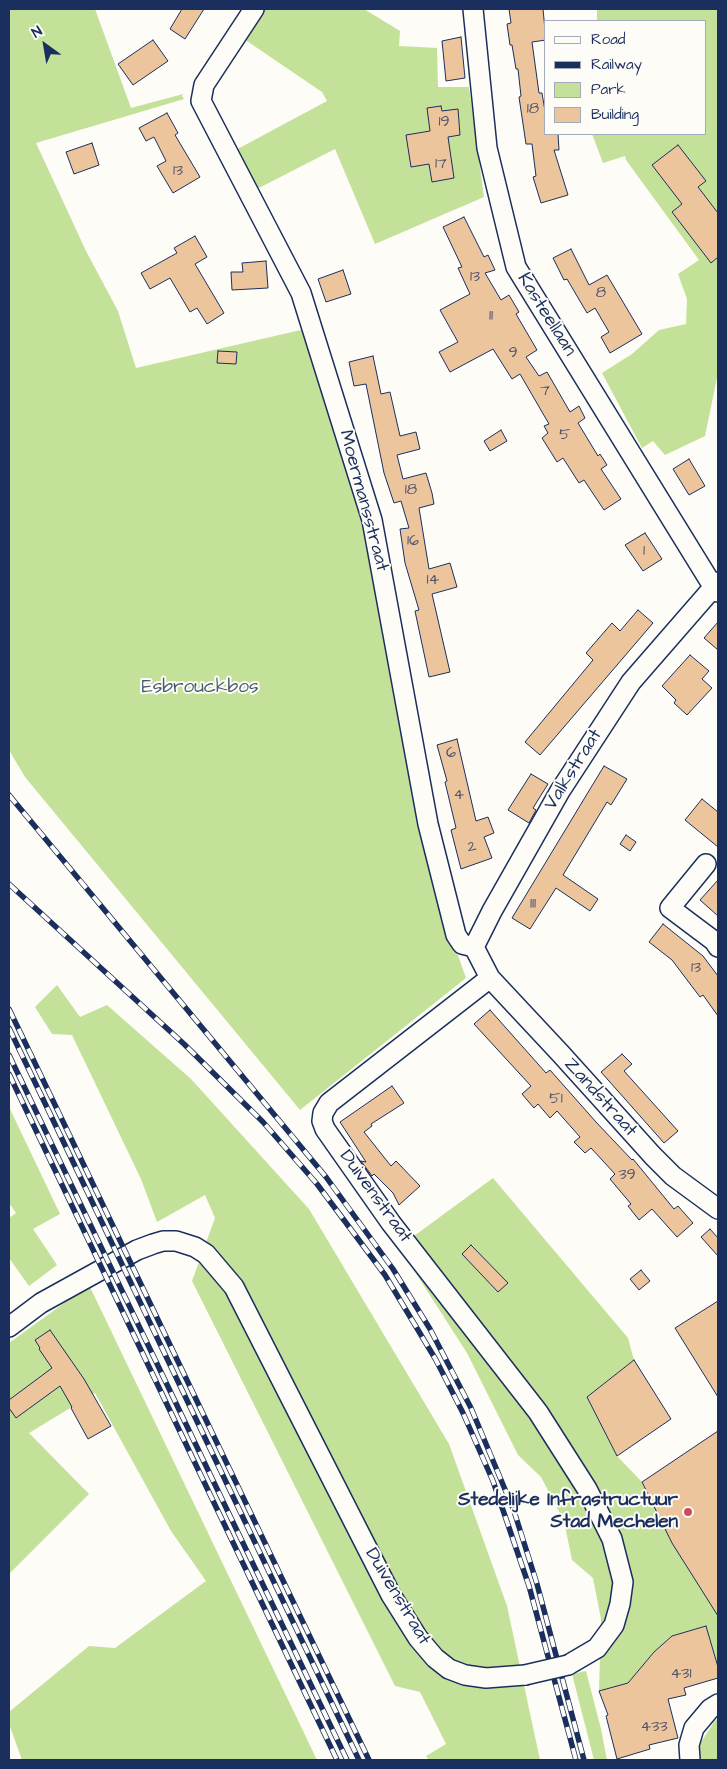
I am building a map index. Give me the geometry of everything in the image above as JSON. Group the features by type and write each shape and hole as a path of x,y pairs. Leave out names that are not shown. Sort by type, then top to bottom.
{"street":[{"name":"Moermansstraat","path":"254,9 204,85 201,96 202,106 301,294 372,520 428,824 456,935 462,944 474,947"},
{"name":"Kasteellaan","path":"474,9 487,148 516,267 717,587"},
{"name":"Valkstraat","path":"474,947 492,911 560,791 630,682 717,587"},
{"path":"706,864 670,908 714,941 718,947"},
{"path":"474,947 490,978"},
{"name":"Zandstraat","path":"490,978 653,1156 673,1176 718,1209"},
{"name":"Duivenstraat","path":"9,1327 42,1303 119,1260 154,1244 163,1241 176,1241 195,1248 206,1254 234,1287 391,1595 418,1638 435,1658 450,1669 465,1675 486,1678 525,1675 568,1665 598,1648 614,1625 620,1604 623,1582 612,1539 587,1489 538,1412 391,1223 325,1129 322,1121 323,1113 329,1103 490,978"},
{"path":"690,1760 689,1745 694,1728 710,1709 718,1704"}],"green space":[{"name":"Esbrouckbos","path":"9,9 95,9 131,108 183,94 184,99 36,143 86,251 118,311 136,368 305,329 365,523 454,944 466,978 300,1110 25,777 9,750"},
{"path":"259,9 364,9 400,31 399,46 437,48 438,87 469,87 484,197 375,244 335,149 253,191 232,152 327,101 322,92 241,37"},
{"path":"597,9 718,9 718,373 705,436 665,455 653,441 642,448 602,373 632,354 659,330 686,324 687,299 678,274 699,260 626,160 625,156 603,163 592,135 707,135 707,20 597,20"},
{"path":"57,985 80,1017 107,1005 191,1079 309,1209 449,1444 507,1606 540,1760 429,1760 426,1756 446,1744 420,1692 395,1686 192,1281 215,1218 205,1195 157,1222 141,1179 72,1035 52,1034 35,1007"},
{"path":"9,1107 60,1214 33,1229 57,1265 29,1286 9,1258 9,1218 16,1213 9,1203"},
{"path":"493,1178 628,1338 634,1360 587,1397 617,1456 642,1482 673,1543 718,1616 718,1667 706,1626 672,1636 654,1652 628,1683 599,1691 601,1619 593,1578 572,1560 564,1521 541,1477 518,1455 467,1353 399,1247"},
{"path":"89,1285 317,1760 22,1760 9,1724 9,1712 89,1646 115,1648 206,1581 171,1531 95,1393 29,1433 89,1494 9,1574 9,1343"},
{"path":"586,1671 607,1760 594,1760 572,1674"},
{"path":"718,1718 718,1760 696,1760 696,1750"}],"building":[{"path":"182,9 204,9 185,39 170,29"},
{"path":"509,9 543,9 544,40 532,42 539,93 542,93 544,105 544,135 558,135 559,150 554,150 568,195 541,203 533,177 536,176 532,144 526,144 519,97 521,96 518,69 516,69 512,45 510,45 507,24 511,23"},
{"path":"461,37 465,78 446,81 442,41"},
{"path":"153,40 168,61 133,85 118,64"},
{"path":"441,106 442,111 458,109 460,135 448,137 454,178 432,182 429,164 411,167 406,135 430,131 427,108"},
{"path":"167,113 178,133 175,135 200,177 173,193 157,166 166,161 154,137 146,141 139,128"},
{"path":"92,143 99,165 74,174 66,152"},
{"path":"678,145 706,181 698,187 718,213 718,257 711,263 672,212 682,204 652,165"},
{"path":"464,217 484,257 488,255 495,270 485,273 501,300 509,295 519,312 516,314 537,350 526,357 539,376 547,372 570,412 579,406 585,418 578,423 598,456 600,454 607,465 601,469 621,499 604,510 584,480 579,483 563,458 557,462 542,438 548,433 544,426 549,424 520,374 512,379 493,349 450,372 439,352 458,342 440,310 470,294 458,268 462,267 443,227"},
{"path":"195,236 207,257 195,264 224,313 207,324 197,308 190,312 170,278 150,289 141,273 177,253 174,248"},
{"path":"571,249 589,285 607,275 642,334 610,353 601,337 609,332 595,308 587,313 567,279 564,280 553,258"},
{"path":"266,261 268,288 232,290 231,272 243,272 242,263"},
{"path":"343,270 351,294 326,302 318,279"},
{"path":"218,351 237,352 236,364 217,363"},
{"path":"373,356 381,394 390,392 400,436 416,432 420,449 397,455 403,479 426,473 432,493 434,504 419,508 429,569 450,563 457,587 432,594 450,672 429,677 415,611 419,610 405,563 400,529 409,528 401,501 394,503 384,473 366,384 354,386 349,362"},
{"path":"501,430 507,441 490,451 484,441"},
{"path":"689,459 705,486 689,495 673,469"},
{"path":"645,533 662,559 643,571 625,545"},
{"path":"638,610 653,623 540,755 525,742 593,660 586,653 612,623 620,631"},
{"path":"718,622 718,650 704,638"},
{"path":"690,655 709,671 702,679 712,688 687,715 674,703 676,700 662,686"},
{"path":"457,739 476,821 488,817 494,833 484,837 492,858 461,869 451,830 456,828 445,782 447,781 437,745"},
{"path":"604,766 627,779 611,805 607,802 563,875 598,899 590,911 556,888 530,929 512,918"},
{"path":"531,774 548,784 533,808 536,810 529,823 508,810"},
{"path":"702,799 718,812 718,847 685,820"},
{"path":"626,835 636,842 630,851 620,844"},
{"path":"718,880 718,916 700,900"},
{"path":"663,924 703,956 718,976 718,1016 703,995 700,997 672,960 649,942"},
{"path":"490,1010 546,1073 550,1070 596,1122 633,1159 674,1209 678,1206 693,1223 677,1237 652,1209 639,1220 628,1206 631,1204 610,1179 615,1174 591,1148 585,1153 574,1142 580,1137 557,1111 550,1118 538,1104 534,1108 522,1094 531,1086 474,1024"},
{"path":"622,1054 632,1064 624,1071 678,1131 664,1143 601,1072"},
{"path":"392,1086 404,1103 371,1124 372,1126 364,1132 391,1166 396,1161 420,1186 399,1205 393,1193 374,1174 372,1176 361,1161 366,1162 340,1122"},
{"path":"710,1229 718,1238 718,1256 701,1237"},
{"path":"471,1245 508,1283 498,1292 462,1254"},
{"path":"641,1270 650,1281 639,1290 630,1279"},
{"path":"718,1301 718,1397 675,1328"},
{"path":"50,1330 84,1379 111,1426 88,1439 60,1386 16,1418 9,1408 9,1400 52,1368 35,1340"},
{"path":"634,1360 671,1419 617,1456 587,1397"},
{"name":"Stedelijke Infrastructuur Stad Mechelen","path":"718,1431 718,1616 672,1543 642,1482"},
{"path":"706,1626 718,1667 718,1678 684,1688 686,1695 668,1699 678,1738 649,1745 650,1749 617,1759 606,1716 608,1715 599,1691 628,1683 654,1652 672,1636"}],"railway":[{"path":"9,795 326,1177 393,1269 430,1329 471,1408 514,1511 537,1584 584,1760"},
{"path":"9,884 184,1044 263,1122 317,1184 385,1275 436,1360 463,1413 493,1481 529,1586 576,1760"},
{"path":"9,1009 369,1760"},
{"path":"9,1028 359,1760"},
{"path":"9,1055 347,1760"},
{"path":"9,1074 337,1760"}],"place":[{"name":"Stedelijke Infrastructuur Stad Mechelen","path":"688,1512"}]}
